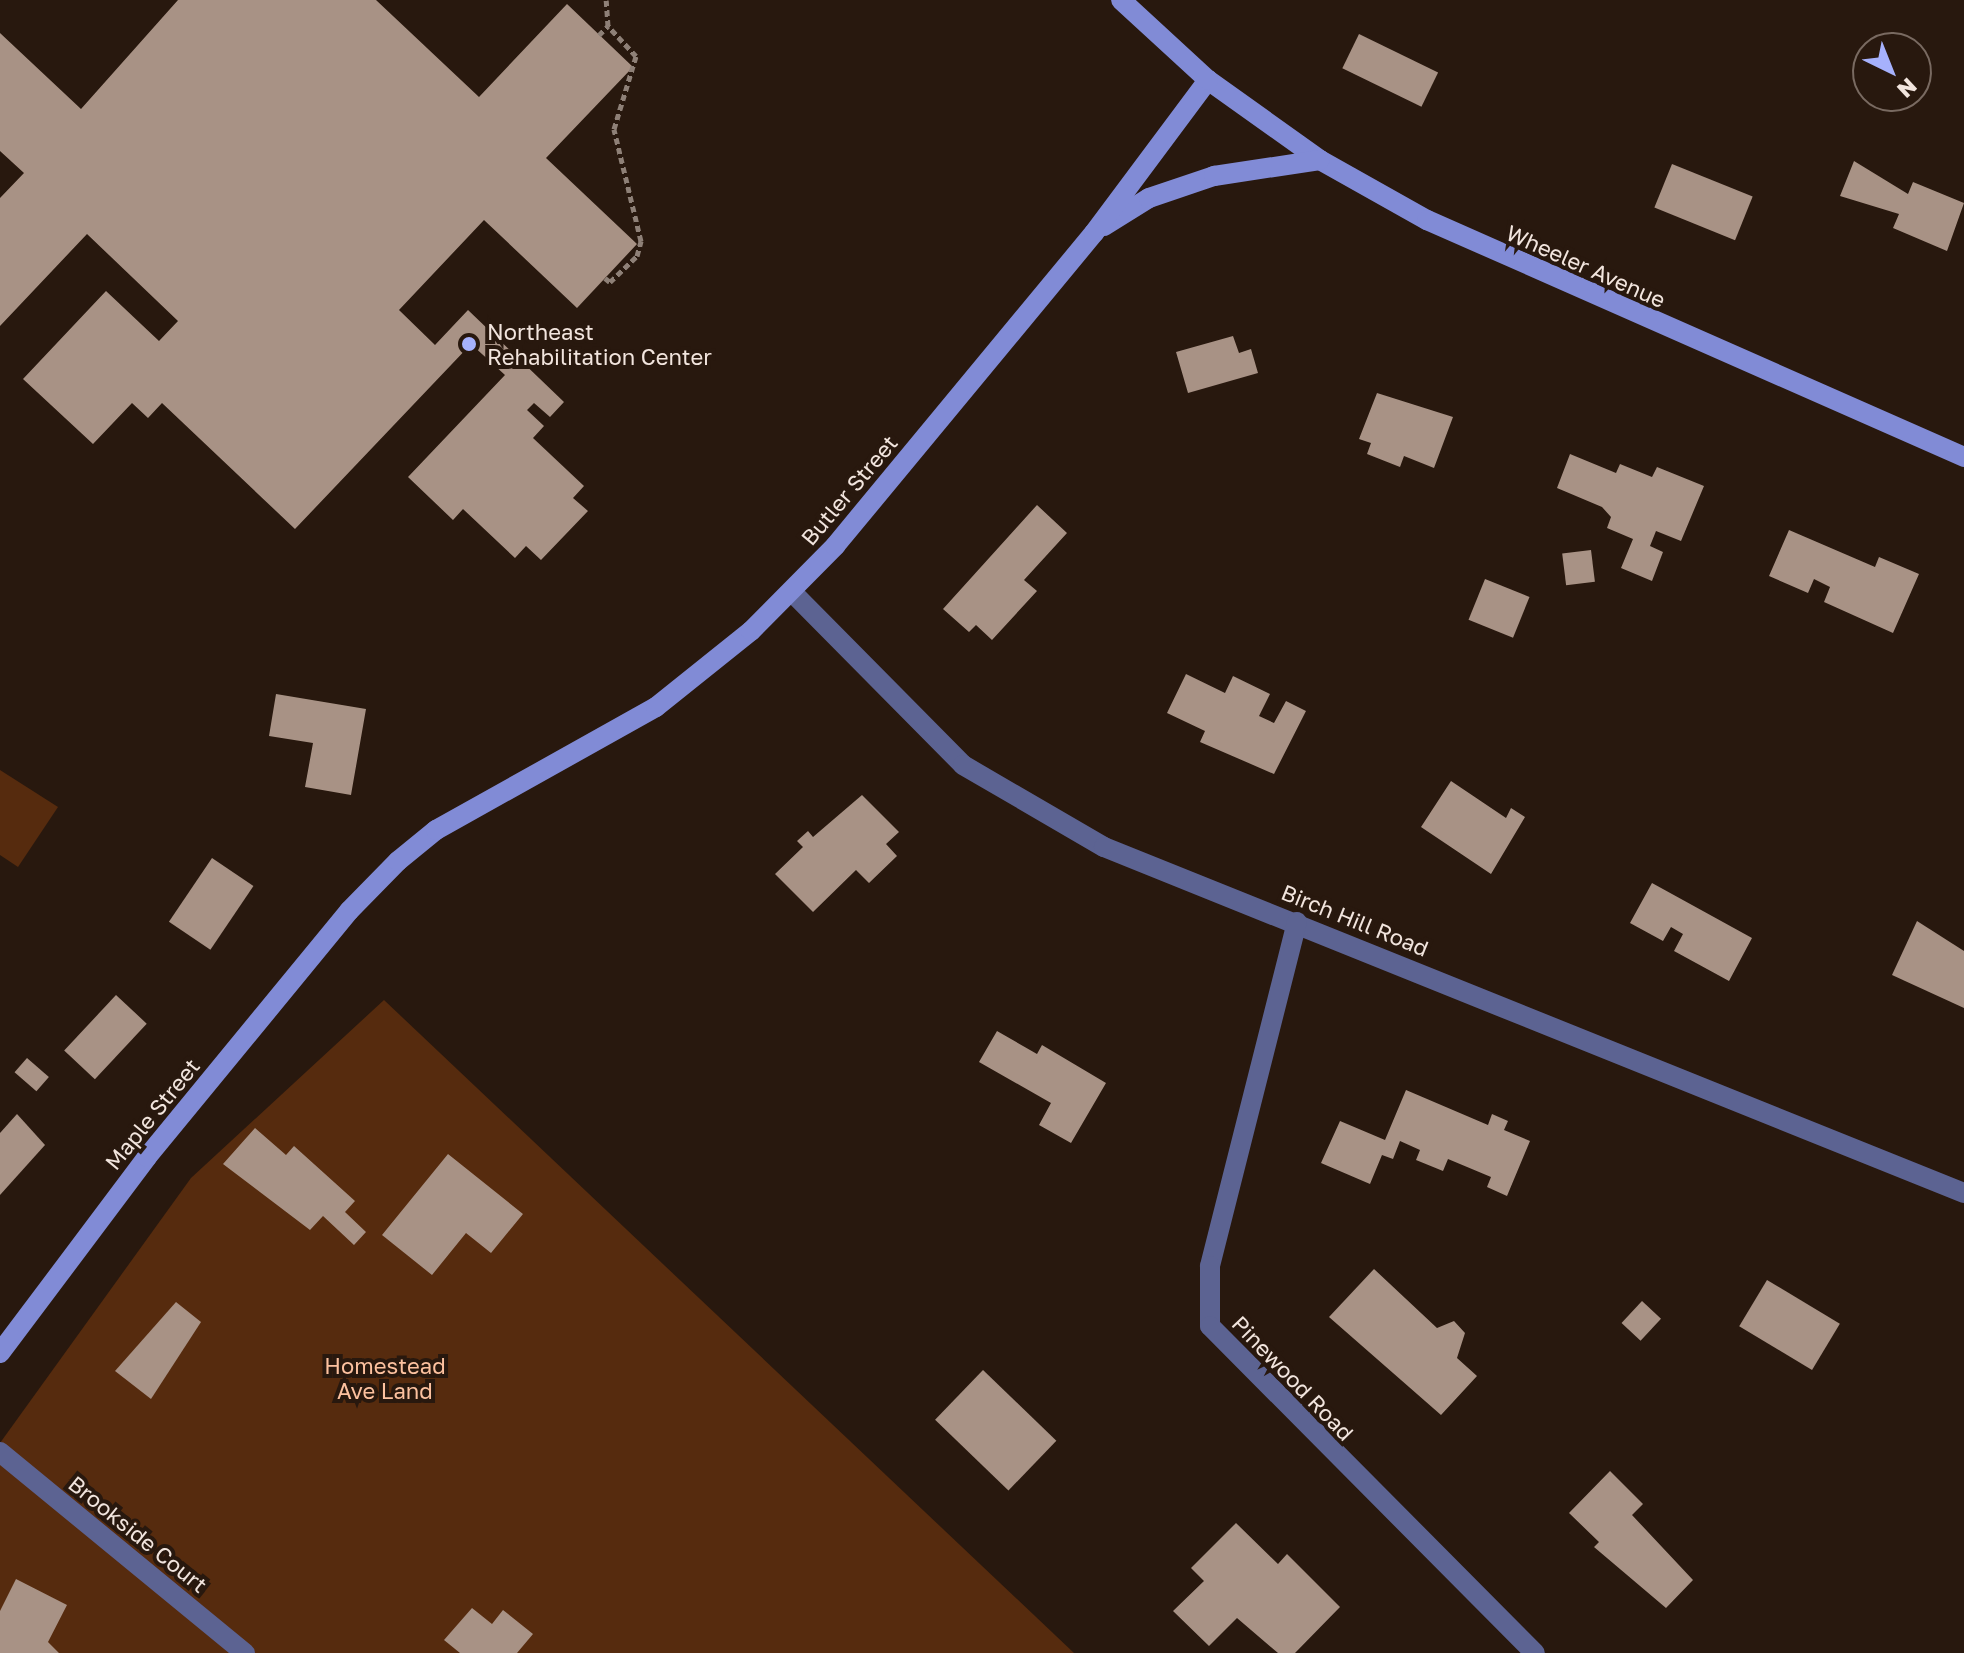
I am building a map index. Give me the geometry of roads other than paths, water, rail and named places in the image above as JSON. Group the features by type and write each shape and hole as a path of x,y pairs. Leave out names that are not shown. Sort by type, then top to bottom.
{"street":[{"path":"1121,0 1208,80"},
{"name":"Wheeler Avenue","path":"1208,80 1320,160 1427,220 1964,457"},
{"name":"Butler Street","path":"349,911 436,830 656,707 792,592 1094,233 1208,80"},
{"path":"1094,233 1149,198 1214,176 1320,160"},
{"name":"Birch Hill Road","path":"792,592 900,707 997,790 1104,847 1297,922 1964,1193"},
{"name":"Maple Street","path":"0,1353 147,1157 349,911"},
{"name":"Pinewood Road","path":"1297,922 1210,1266 1210,1326 1535,1653"},
{"name":"Brookside Court","path":"0,1452 245,1653"}],"place":[{"name":"Northeast Rehabilitation Center","path":"469,344"}],"park label":[{"name":"Homestead Ave Land","path":"385,1378"}]}
